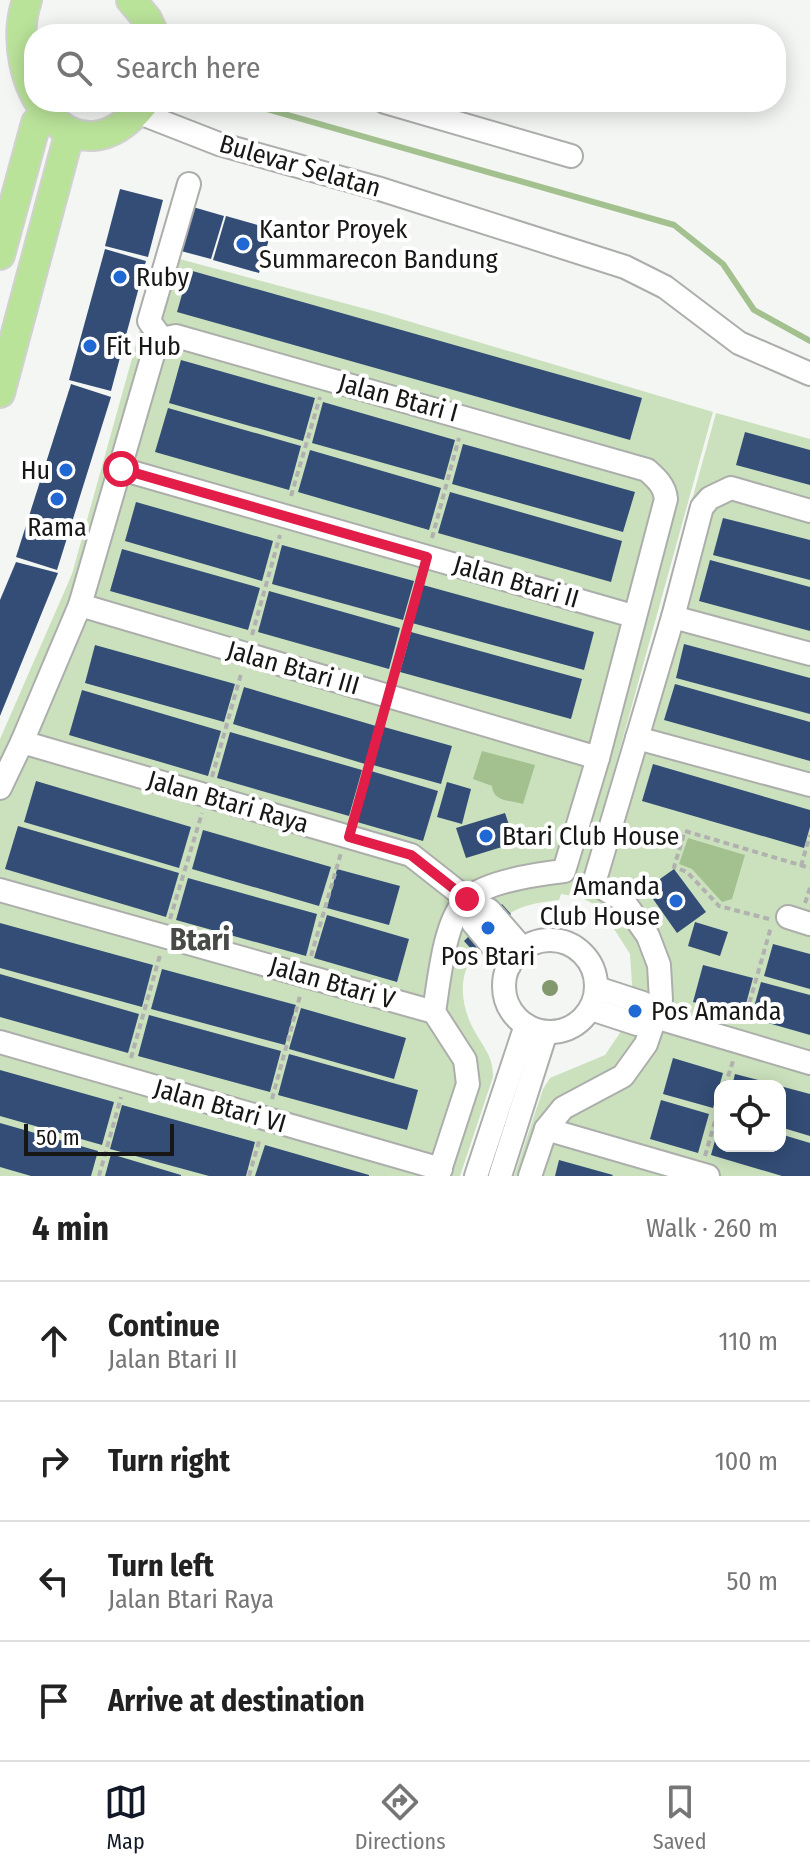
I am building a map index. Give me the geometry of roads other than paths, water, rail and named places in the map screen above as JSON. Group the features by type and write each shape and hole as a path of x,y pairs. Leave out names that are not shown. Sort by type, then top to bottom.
{"main road":[{"path":"24,112 2,81 2,47 14,15 25,0"},
{"path":"131,0 149,24"},
{"path":"24,112 36,123 52,131 87,136 122,124 135,112"},
{"path":"0,255 36,123"},
{"path":"0,393 69,135"}],"street":[{"name":"Bulevar Selatan","path":"152,112 219,144 377,188 625,267 665,287 739,343 810,374"},
{"path":"419,112 571,156"},
{"path":"0,788 80,605 158,345 149,321 189,184"},
{"name":"Jalan Btari I","path":"158,345 176,336 647,470 657,478 666,499 633,616"},
{"name":"Jalan Btari II","path":"121,469 633,616"},
{"path":"530,1176 546,1129 563,1108 623,1076 646,1044 661,1000 659,965 648,936 623,900 594,883 673,617 702,507 710,498 731,488 810,511"},
{"name":"Jalan Btari III","path":"80,605 598,758"},
{"path":"440,1173 468,1084 465,1060 434,1012 449,928 467,899 500,883 564,871 598,758 633,616"},
{"path":"673,617 810,654"},
{"path":"637,738 810,785"},
{"name":"Jalan Btari Raya","path":"22,742 411,855 467,899 489,910 516,957"},
{"name":"Jalan Btari V","path":"0,890 434,1012"},
{"path":"788,917 810,924"},
{"path":"544,940 556,940 577,949 591,966 594,998 577,1024 567,1029 536,1028 510,1009 505,976 516,957 544,940"},
{"path":"594,998 643,1003 655,1017 810,1063"},
{"path":"476,1176 536,1028"},
{"path":"500,1176 536,1028"},
{"name":"Jalan Btari VI","path":"0,1042 440,1173"},
{"path":"546,1129 704,1175"}],"waterway":[{"path":"277,112 674,225 723,264 754,310 810,341"}],"place":[{"name":"Kantor Proyek Summarecon Bandung","path":"243,244"},
{"name":"Ruby","path":"120,277"},
{"name":"Fit Hub","path":"90,346"},
{"name":"Hu","path":"66,470"},
{"name":"Rama","path":"57,499"},
{"name":"Btari Club House","path":"486,836"},
{"name":"Amanda Club House","path":"676,901"},
{"name":"Pos Btari","path":"488,928"},
{"name":"Pos Amanda","path":"635,1011"}],"district":[{"name":"Btari","path":"200,940"}]}
